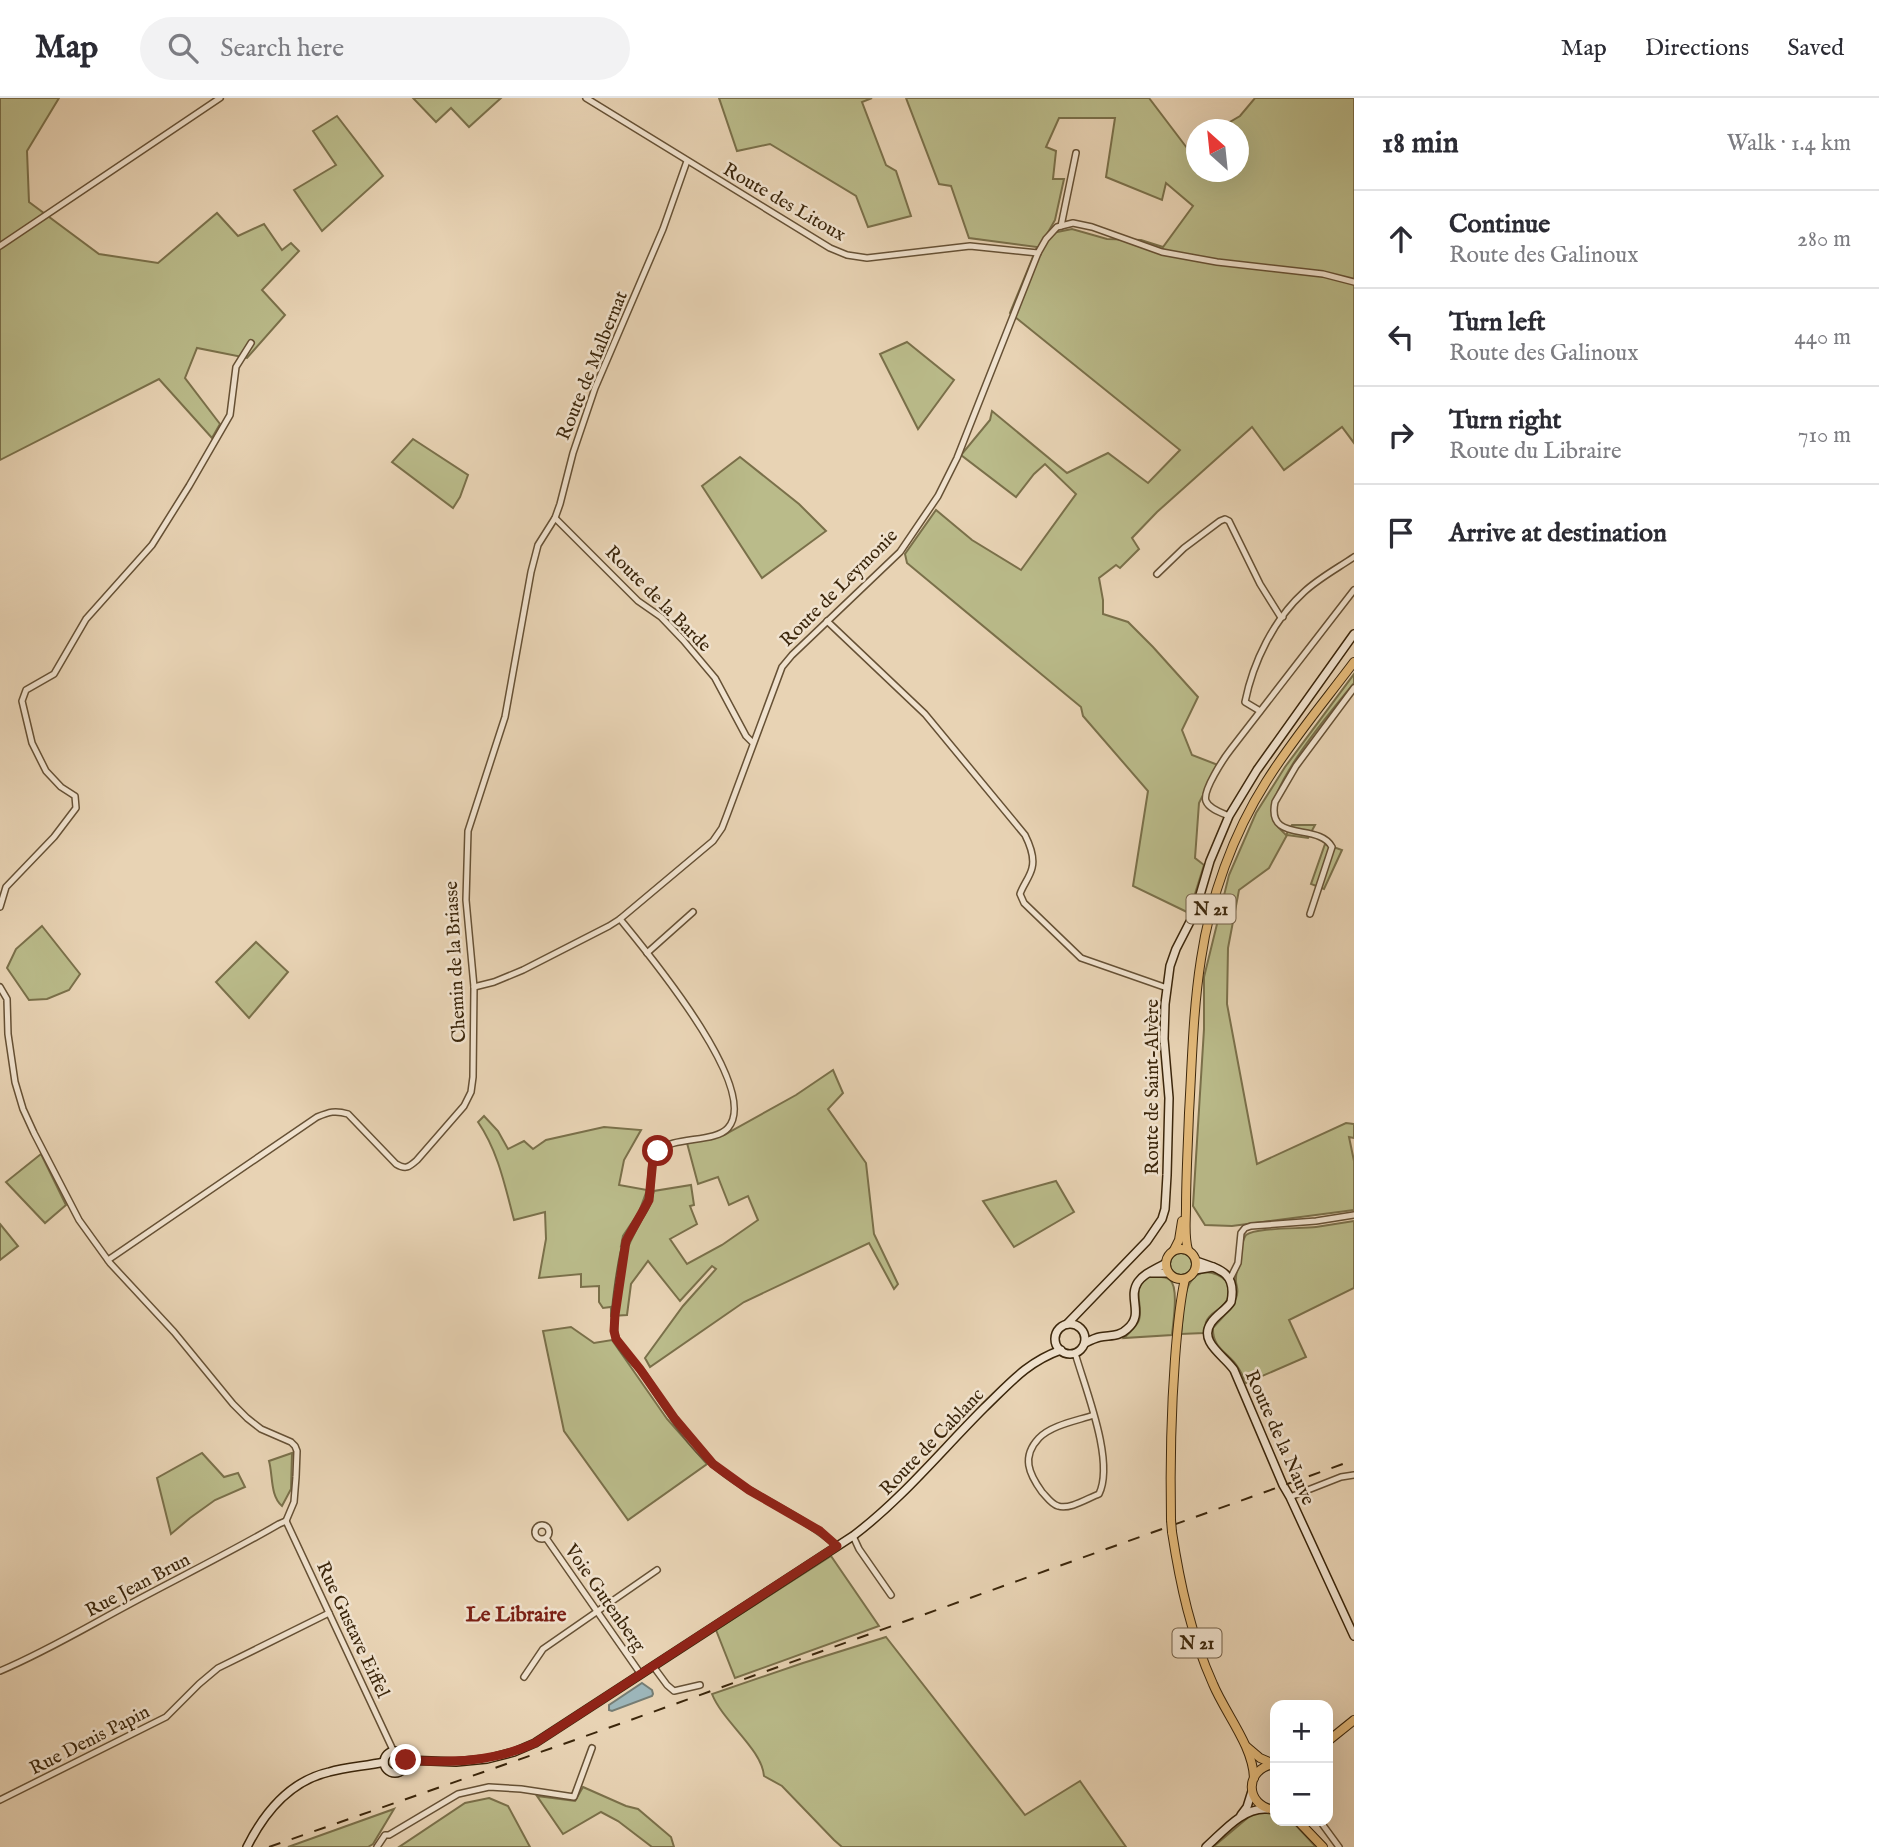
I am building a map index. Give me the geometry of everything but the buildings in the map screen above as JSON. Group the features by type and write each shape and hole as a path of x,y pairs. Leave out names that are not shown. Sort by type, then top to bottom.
{"main road":[{"name":"Route de Saint-Alvère","path":"1067,1324 1147,1241 1162,1219 1165,1209 1169,1098 1164,1039 1170,966 1195,912 1210,861 1229,816 1257,770 1354,634"},
{"name":"N 21","path":"1188,1250 1186,1194 1197,988 1207,927 1220,882 1238,836 1265,783 1354,662"},
{"name":"N 21","path":"1174,1250 1179,1240 1186,1194"},
{"path":"1055,1341 1061,1350 1070,1354 1079,1351 1084,1343 1128,1329 1137,1313 1133,1292 1143,1276 1166,1263 1168,1255 1174,1250 1184,1248 1195,1256 1196,1265 1189,1277 1150,1273"},
{"path":"1166,1263 1176,1277"},
{"path":"1196,1265 1219,1269 1230,1279"},
{"name":"N 21","path":"1176,1277 1180,1299 1172,1407 1172,1532 1185,1604 1200,1653 1246,1747 1254,1778"},
{"name":"Route de la Nauve","path":"1230,1279 1233,1287 1231,1302 1211,1322 1208,1330 1209,1342 1234,1370 1283,1485 1354,1636"},
{"path":"1082,1308 1081,1329 1084,1343"},
{"path":"1046,1356 1057,1332 1067,1324 1100,1337"},
{"path":"1046,1356 1061,1350"},
{"name":"Route de Cablanc","path":"406,1760 474,1761 514,1752 544,1739 652,1665 771,1591 877,1518 1022,1371 1046,1356"},
{"path":"1333,1737 1354,1718"},
{"path":"1246,1747 1260,1758 1272,1763"},
{"path":"393,1750 403,1754 406,1760 403,1770 397,1773 389,1772 384,1762 387,1753 393,1750"},
{"path":"247,1847 271,1808 284,1795 313,1777 384,1762"},
{"path":"1239,1819 1247,1807 1254,1778 1262,1768 1270,1766"},
{"path":"1252,1791 1255,1798 1270,1809"},
{"path":"1206,1847 1250,1812 1270,1810"},
{"path":"1303,1826 1323,1847"},
{"path":"1309,1826 1314,1836"}],"street":[{"path":"0,246 220,98"},
{"name":"Route des Litoux","path":"586,98 830,248 847,255 867,258 970,246 1038,253"},
{"path":"1076,153 1061,226 1073,223 1162,251 1217,262 1323,274 1354,282"},
{"name":"Route de Malbernat","path":"530,581 538,545 561,504 573,453 595,388 663,229 687,161"},
{"name":"Route de Leymonie","path":"474,987 523,970 620,919 713,841 722,828 782,667 900,552 938,496 957,458 1038,253 1046,239 1061,226"},
{"path":"0,908 6,887 54,837 76,808 75,796 61,787 46,771 32,743 22,701 26,690 54,674 86,619 152,545 230,415 236,367 251,343"},
{"name":"Route de la Barde","path":"555,518 638,601 661,617 683,640 715,678 746,736 753,743"},
{"path":"1157,574 1184,548 1225,519 1229,521 1260,584 1283,617"},
{"path":"1260,711 1245,702 1261,652 1283,617 1304,592 1354,557"},
{"name":"Chemin de la Briasse","path":"108,1260 328,1112 338,1110 348,1114 396,1164 404,1168 417,1160 464,1106 471,1092 473,1077 474,987 466,900 468,831 505,717 530,581"},
{"path":"1229,816 1206,803 1205,796 1218,767 1354,590"},
{"path":"827,621 925,714 1025,835 1032,849 1033,867 1020,894 1024,903 1081,958 1167,988"},
{"path":"1310,914 1332,847 1320,836 1309,832 1288,831 1281,826 1277,820 1275,802 1296,766 1354,688"},
{"path":"647,953 693,912"},
{"path":"620,919 687,1005 722,1066 734,1107 728,1128 720,1133 668,1145 658,1151 653,1159 649,1200 626,1241 615,1315 616,1339 675,1419 713,1464 749,1490 820,1531 837,1546"},
{"path":"0,987 7,999 8,1034 15,1082 34,1133 79,1220 108,1260 174,1332 233,1404 261,1429 295,1446 297,1464 294,1502 286,1521"},
{"path":"0,1038 8,1034"},
{"path":"1230,1279 1238,1263 1241,1233 1245,1228 1354,1215"},
{"path":"1075,1353 1094,1415 1102,1444 1103,1486 1099,1494 1066,1507 1057,1506 1050,1502 1032,1478 1029,1458 1034,1445 1049,1430 1094,1415"},
{"path":"1290,1497 1341,1477 1354,1475"},
{"name":"Rue Gustave Eiffel","path":"286,1521 393,1750"},
{"name":"Rue Jean Brun","path":"0,1671 43,1653 286,1521"},
{"path":"853,1536 891,1595"},
{"name":"Voie Gutenberg","path":"546,1538 640,1673"},
{"path":"524,1677 543,1649 657,1570"},
{"name":"Rue Denis Papin","path":"0,1800 166,1717 218,1668 329,1613"},
{"path":"652,1665 674,1691 700,1685"},
{"path":"377,1847 386,1835 458,1794 489,1787 574,1797 593,1748"},
{"path":"1324,1826 1339,1847"}],"green space":[{"path":"0,98 59,98 27,151 29,202 99,254 158,263 217,213 238,236 264,224 282,250 291,243 299,251 262,290 285,315 247,358 197,348 185,378 220,424 212,438 159,379 0,460"},
{"path":"413,98 501,98 469,127 451,108 436,122"},
{"path":"719,98 872,98 862,102 886,165 896,171 911,216 868,227 856,196 770,144 737,151"},
{"path":"906,98 1149,98 1186,147 1186,182 1249,182 1249,119 1235,119 1255,98 1354,98 1354,443 1342,427 1284,470 1252,427 1157,512 1132,538 1139,549 1120,568 1116,565 1099,578 1103,614 1128,622 1198,697 1182,730 1192,755 1218,765 1199,803 1195,858 1204,865 1189,913 1133,886 1148,791 1083,716 1081,707 907,563 905,554 936,510 972,540 1021,570 1076,494 1045,464 1016,497 961,455 990,420 992,411 1067,473 1108,453 1148,483 1180,450 1010,313 1037,247 969,238 951,186 939,184","holes":["1059,118 1115,118 1106,177 1162,200 1166,183 1193,206 1163,247 1141,240 1107,239 1072,229 1047,234 1055,220 1064,179 1053,179 1056,151 1046,147"]},
{"path":"337,116 383,176 322,231 294,190 336,165 313,131"},
{"path":"907,342 954,380 918,429 880,354"},
{"path":"413,439 468,475 453,508 392,462"},
{"path":"740,457 799,504 826,531 762,578 702,486"},
{"path":"1354,674 1354,683 1303,749 1279,788 1273,805 1273,818 1286,835 1292,825 1315,825 1308,838 1287,835 1269,868 1239,890 1228,948 1227,1004 1257,1164 1346,1123 1354,1124 1354,1138 1349,1137 1354,1161 1354,1210 1232,1226 1205,1225 1193,1206 1204,1029 1204,977 1229,875 1256,813 1285,767"},
{"path":"1325,844 1342,850 1324,889 1311,884"},
{"path":"42,926 80,974 69,990 47,999 29,1000 7,968 16,949"},
{"path":"256,942 288,972 249,1018 216,982"},
{"path":"833,1070 843,1093 828,1109 866,1163 874,1234 898,1284 894,1289 869,1243 744,1302 650,1367 645,1358 683,1306 716,1269 712,1266 680,1301 648,1261 631,1284 627,1315 611,1316 611,1307 603,1308 599,1302 599,1286 581,1287 581,1274 539,1278 546,1239 545,1212 514,1220 496,1157 478,1122 484,1116 498,1131 508,1149 524,1141 533,1149 546,1140 604,1127 641,1130 624,1160 619,1185 647,1190 639,1212 623,1236 621,1246 629,1245 654,1191 691,1185 694,1205 690,1206 697,1224 670,1239 687,1264 722,1245 758,1220 748,1196 729,1205 718,1177 698,1184 687,1143 724,1135 796,1095"},
{"path":"41,1154 66,1205 45,1223 6,1182"},
{"path":"1056,1181 1074,1212 1014,1247 983,1201"},
{"path":"1354,1221 1354,1288 1289,1320 1306,1357 1246,1383 1236,1364 1217,1343 1213,1328 1237,1296 1237,1273 1246,1235 1251,1232"},
{"path":"0,1224 18,1246 0,1260"},
{"path":"1181,1253 1189,1256 1192,1264 1189,1272 1181,1275 1173,1272 1170,1264 1173,1256"},
{"path":"1205,1272 1222,1277 1226,1281 1230,1290 1229,1296 1224,1305 1208,1319 1204,1333 1181,1334 1187,1289 1197,1275"},
{"path":"1148,1277 1165,1277 1173,1284 1175,1306 1172,1335 1124,1338 1139,1320 1140,1287"},
{"path":"571,1327 594,1343 612,1340 667,1419 707,1464 628,1520 564,1431 543,1331"},
{"path":"202,1453 224,1477 238,1473 245,1487 215,1500 171,1534 157,1478"},
{"path":"292,1453 291,1489 282,1506 275,1497 269,1461"},
{"path":"831,1556 879,1626 735,1678 716,1630"},
{"path":"886,1637 1025,1815 1080,1781 1126,1847 842,1847 834,1840 782,1786 764,1776 757,1756 724,1715 712,1694"},
{"path":"583,1787 638,1809 671,1837 674,1847 652,1847 618,1821 601,1812 563,1834 537,1796 575,1801"},
{"path":"489,1798 508,1806 530,1847 399,1847 465,1803"},
{"path":"394,1809 373,1844 368,1847 288,1847"},
{"path":"1263,1812 1270,1814 1270,1826 1297,1826 1316,1847 1213,1847 1251,1815"}],"water":[{"path":"642,1683 652,1690 652,1696 609,1710 609,1705"}],"railway":[{"path":"269,1847 1354,1460"}],"district":[{"name":"Le Libraire","path":"516,1614"}],"route":[{"path":"406,1760 474,1761 514,1752 535,1743 837,1546 820,1531 749,1490 713,1464 675,1419 616,1339 615,1315 626,1241 649,1200 653,1159 658,1151"}]}
